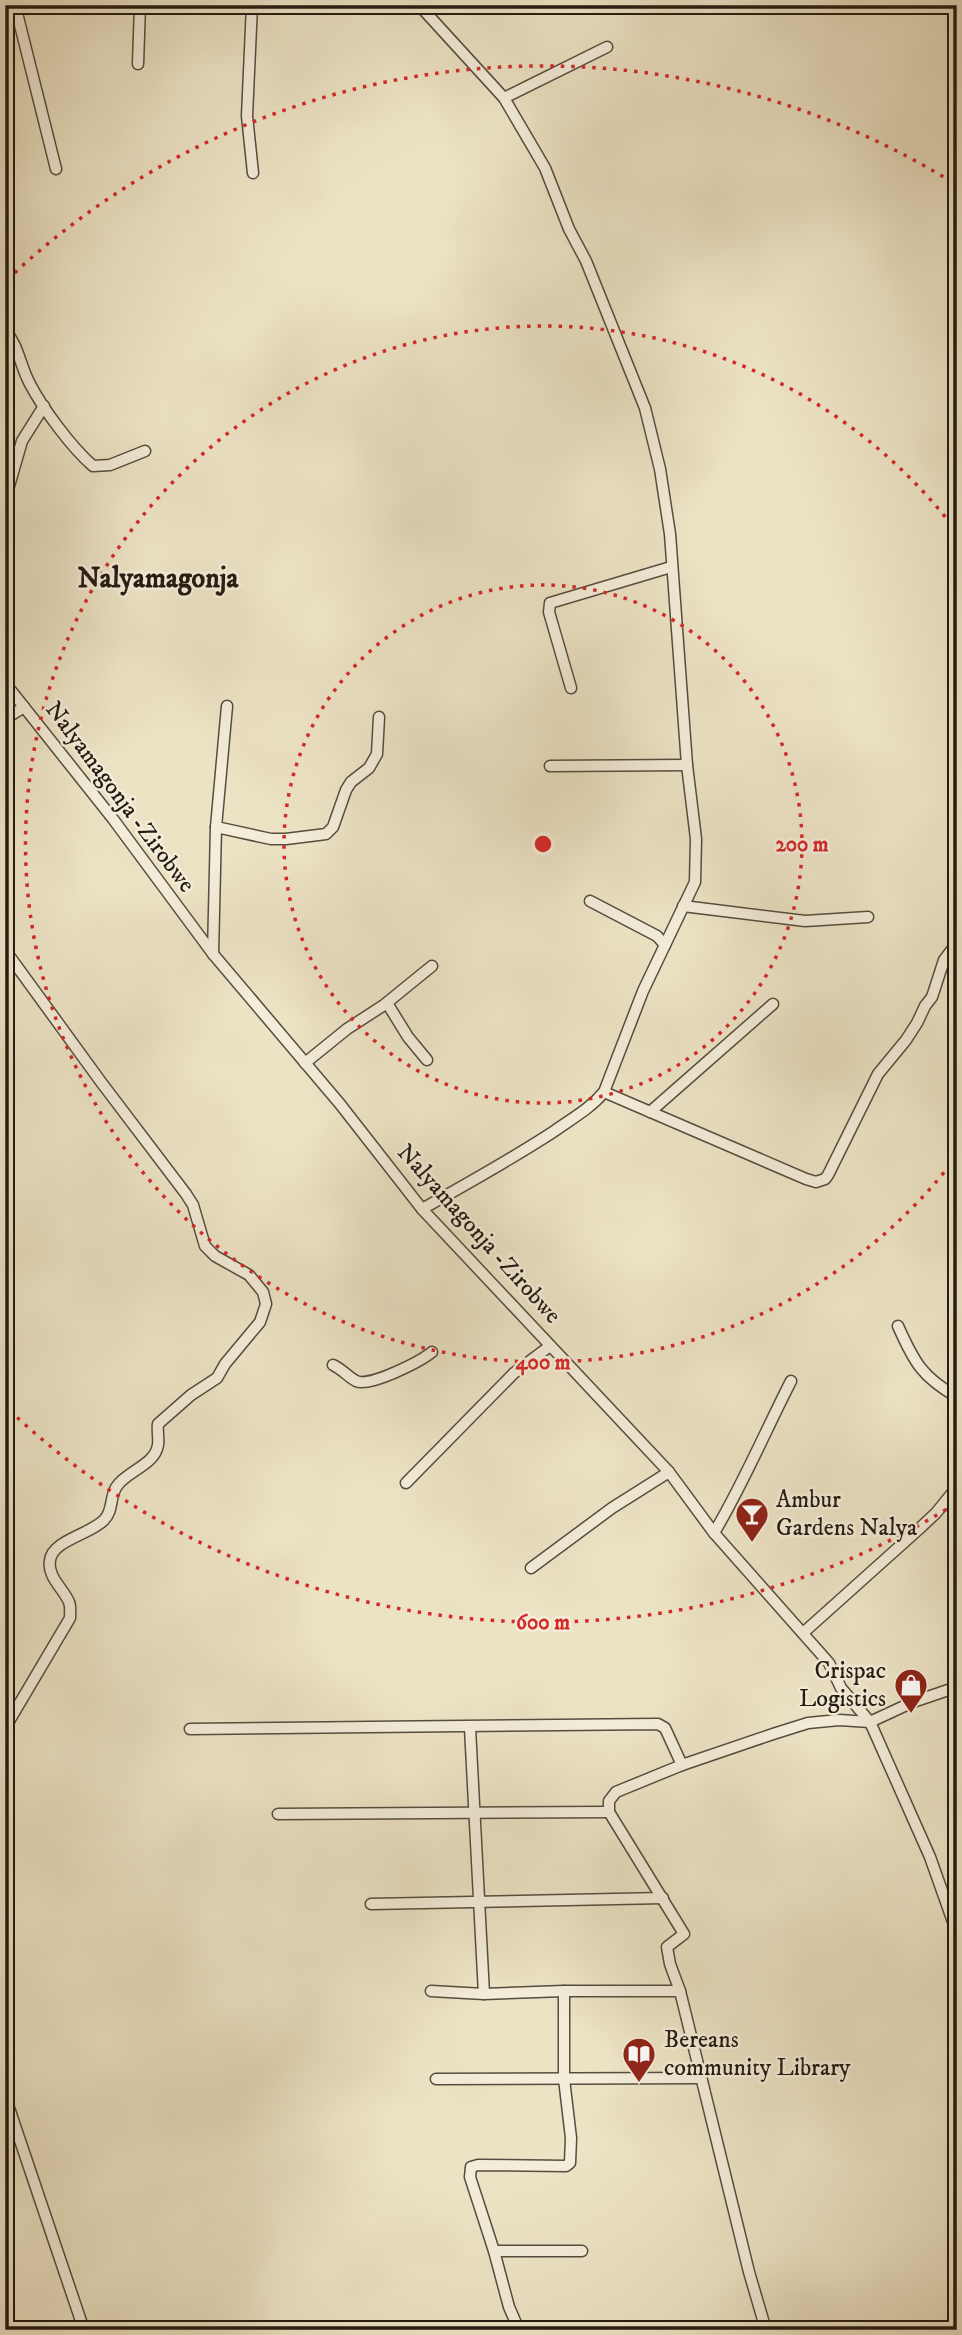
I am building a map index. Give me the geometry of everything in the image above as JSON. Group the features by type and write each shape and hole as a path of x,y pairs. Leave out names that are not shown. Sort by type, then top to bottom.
{"street":[{"path":"15,5 56,169"},
{"path":"138,64 140,5"},
{"path":"252,5 247,117 253,173"},
{"path":"419,5 504,98 545,168 645,408 660,469 670,534 687,765 696,839 695,882 643,991 604,1092 594,1105 535,1143 422,1209"},
{"path":"504,98 607,47"},
{"path":"5,330 12,338 30,386 93,466 110,465 145,451"},
{"path":"5,500 22,441 44,406"},
{"path":"571,688 549,612 550,603 671,567"},
{"name":"Nalyamagonja -Zirobwe","path":"5,683 113,819 213,954 422,1209 669,1472 714,1533 829,1663 841,1688 870,1722 930,1857 957,1933"},
{"path":"213,954 216,827 228,706"},
{"path":"5,719 24,707"},
{"path":"216,827 271,839 326,834 333,827 351,782 369,768 377,754 379,717"},
{"path":"550,766 687,765"},
{"path":"590,901 657,936 665,945"},
{"path":"683,906 804,921 868,917"},
{"path":"604,1092 806,1180 816,1182 825,1179 878,1074 917,1023 932,997 944,960 957,943"},
{"path":"5,950 186,1194 193,1205 205,1246 215,1256 249,1275 263,1292 266,1304 260,1322 225,1364 217,1378 191,1395 158,1424 158,1445 155,1452 117,1486 110,1514 102,1523 58,1547 50,1556 52,1578 71,1605 70,1618 5,1728"},
{"path":"305,1063 432,966"},
{"path":"387,1003 408,1037 427,1060"},
{"path":"650,1112 773,1004"},
{"path":"898,1326 920,1370 936,1385 957,1397"},
{"path":"406,1483 514,1373 550,1346"},
{"path":"334,1365 356,1381 367,1382 380,1379 432,1352"},
{"path":"714,1533 734,1499 791,1381"},
{"path":"531,1568 612,1508 669,1472"},
{"path":"803,1633 919,1529 957,1487"},
{"path":"763,2329 680,1991 670,1964 667,1947 684,1934 609,1812 609,1801 616,1792 682,1765 808,1723 839,1720 870,1722 913,1702 957,1687"},
{"path":"190,1730 658,1724 665,1728 682,1765"},
{"path":"470,1728 484,1994"},
{"path":"278,1814 609,1812"},
{"path":"371,1904 663,1898"},
{"path":"431,1991 484,1994 680,1991"},
{"path":"519,2330 509,2306 469,2169 478,2165 568,2165 571,2160 564,2079 564,1991"},
{"path":"436,2078 701,2078"},
{"path":"5,2096 84,2330"},
{"path":"494,2251 582,2252"}],"place":[{"name":"Ambur Gardens Nalya","path":"752,1544"},
{"name":"Crispac Logistics","path":"911,1715"},
{"name":"Bereans community Library","path":"639,2084"}],"district":[{"name":"Nalyamagonja","path":"158,578"}]}
